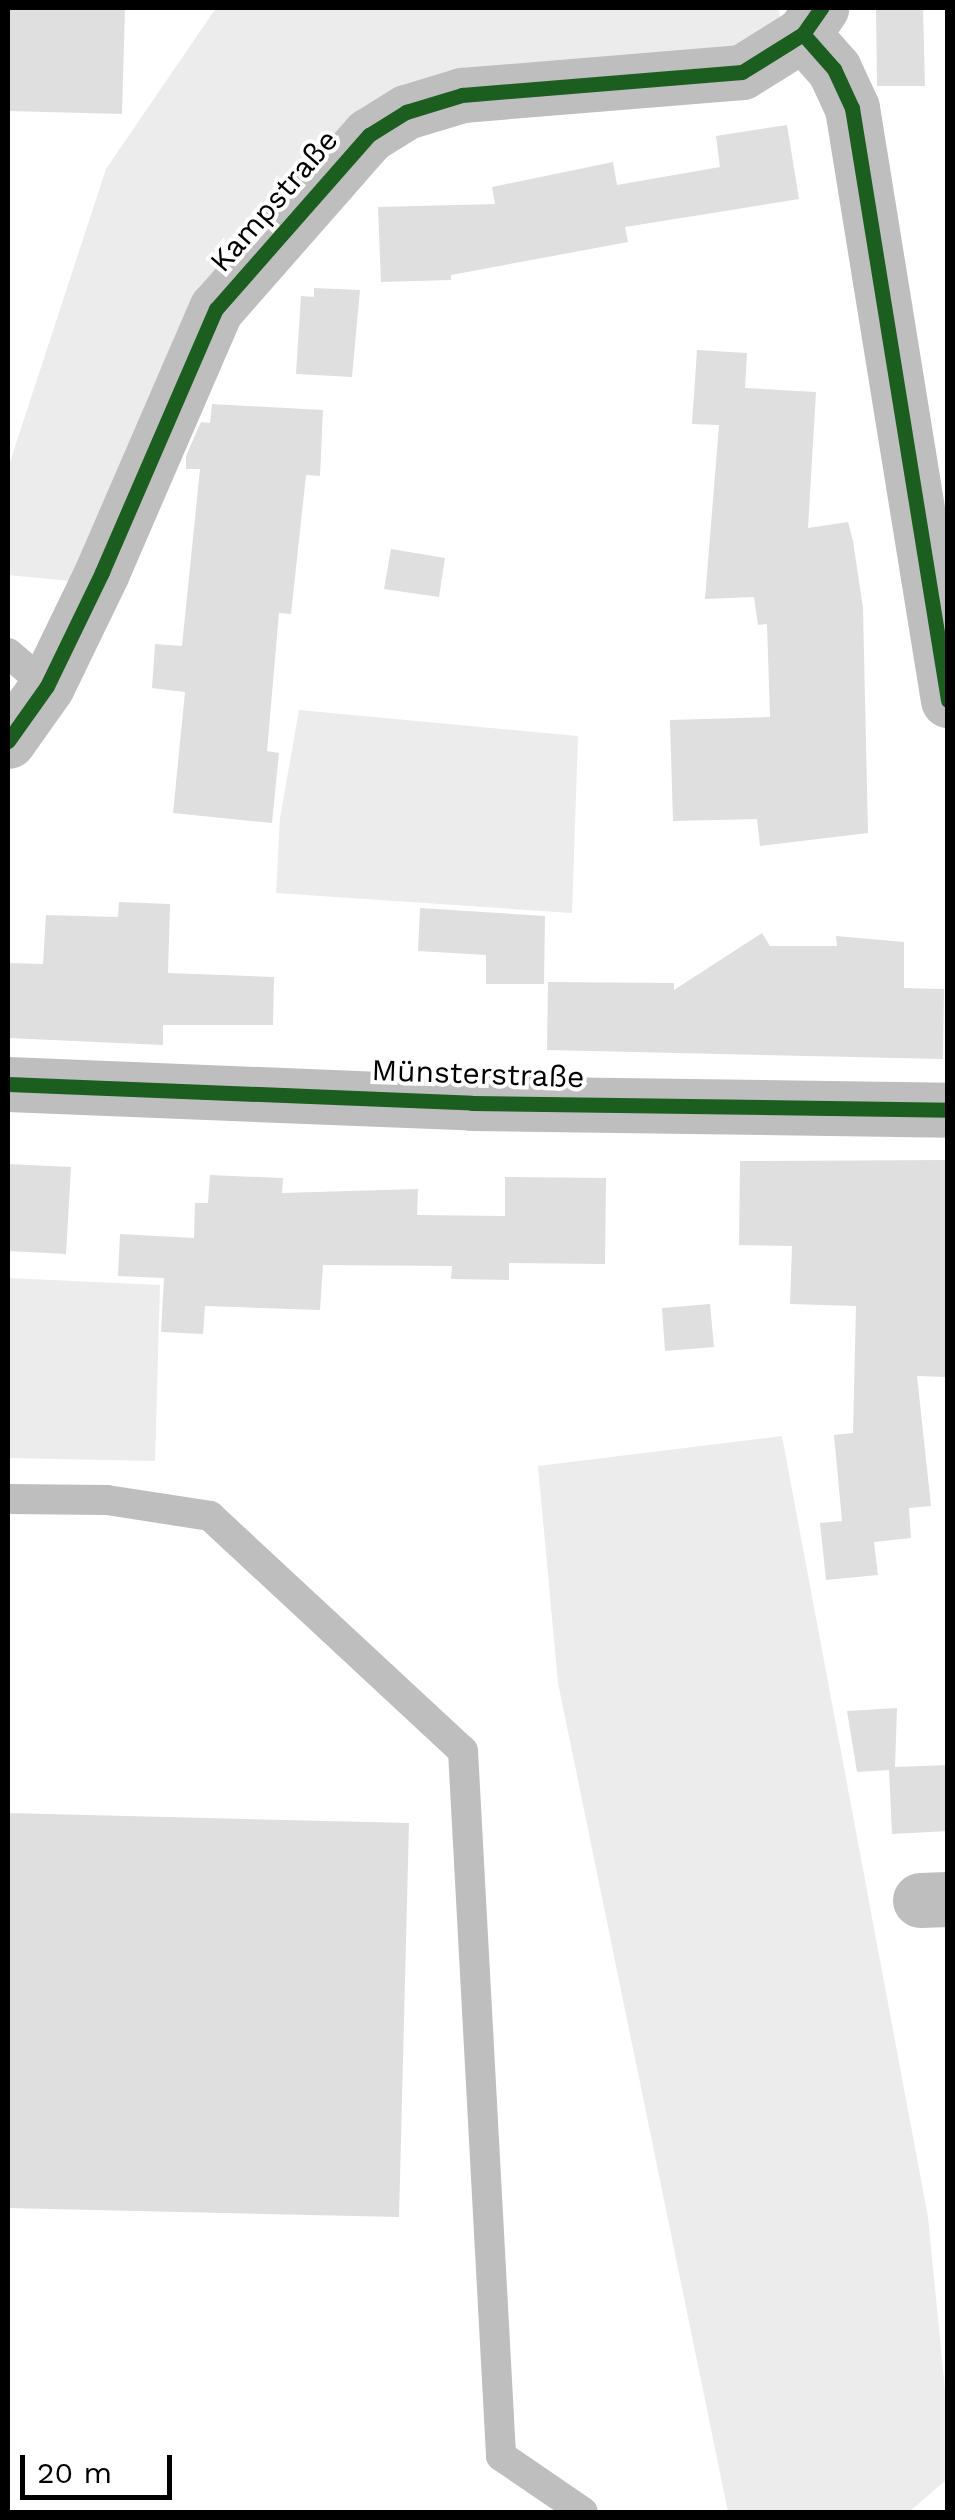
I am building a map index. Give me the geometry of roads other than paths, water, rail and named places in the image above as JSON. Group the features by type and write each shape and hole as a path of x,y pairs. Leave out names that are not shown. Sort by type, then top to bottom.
{"street":[{"path":"812,21 852,108 932,521 948,700"},
{"name":"Kampstraße","path":"8,742 27,670 216,309 369,135 406,112 462,95 742,72 812,21"},
{"name":"Münsterstraße","path":"8,1084 472,1103 948,1110"}],"lane":[{"path":"8,1499 107,1500 210,1516 463,1751 501,2456 583,2512"}]}
